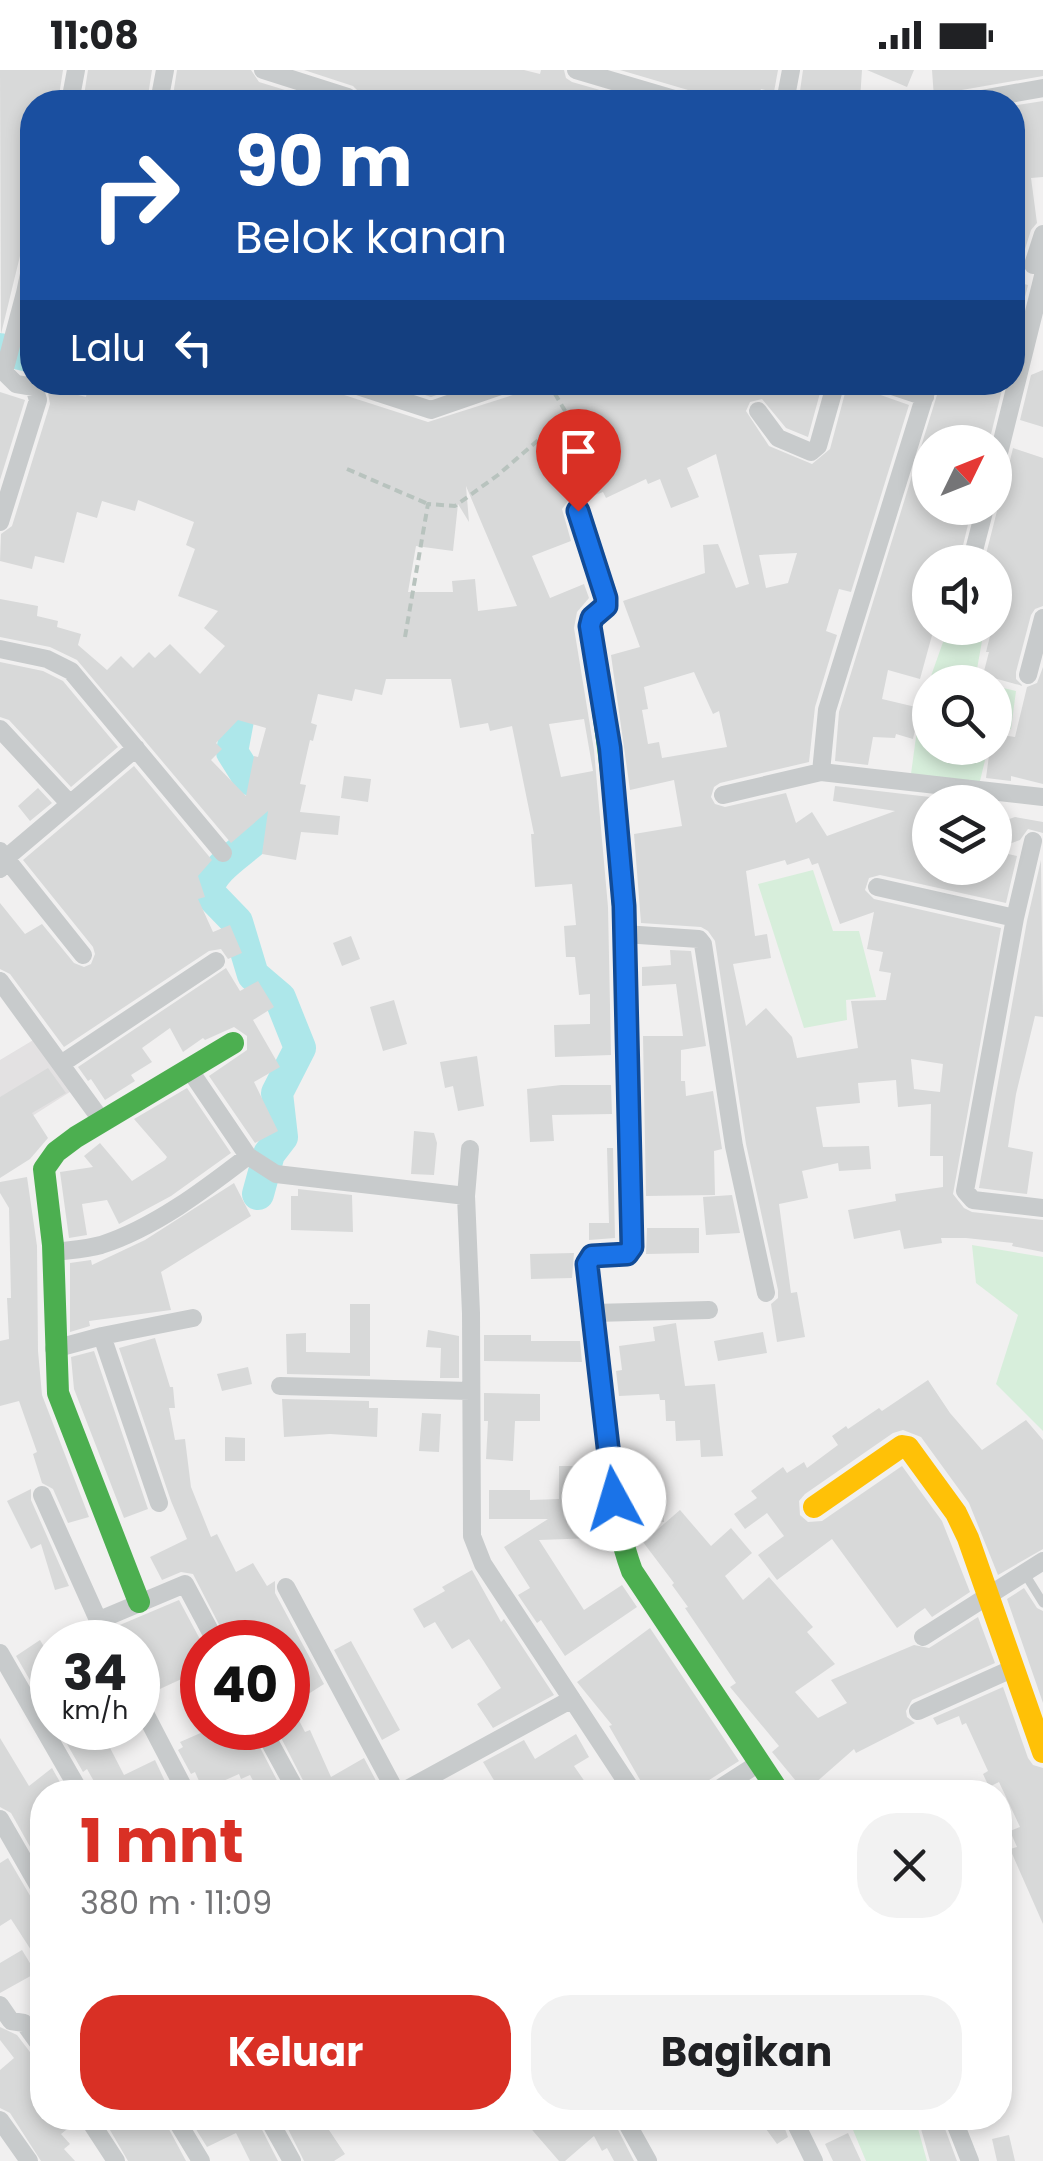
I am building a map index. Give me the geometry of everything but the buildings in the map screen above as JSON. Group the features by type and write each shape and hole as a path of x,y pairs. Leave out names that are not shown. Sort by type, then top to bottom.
{"street":[{"path":"263,70 326,90"},
{"path":"576,70 644,90"},
{"path":"1025,335 1040,268 1043,234"},
{"path":"20,318 4,372 11,381 20,384"},
{"path":"0,522 38,395"},
{"path":"385,395 431,410 474,395"},
{"path":"758,411 778,438 811,452 818,446 832,395"},
{"path":"821,772 828,710 925,395"},
{"path":"1005,425 1012,395"},
{"path":"578,511 606,598 606,606 592,618 590,626 610,748 624,934 632,1247 627,1254 596,1255 588,1260 614,1499 632,1572 770,1780"},
{"path":"1028,675 1043,618"},
{"path":"0,649 47,659 71,671 223,853"},
{"path":"0,729 69,804"},
{"path":"83,954 2,859 136,748"},
{"path":"723,795 821,772 1043,797"},
{"path":"1033,842 1015,918 966,1194 973,1200 1043,1208"},
{"path":"877,887 1015,918"},
{"path":"624,934 698,939 703,944 734,1146 766,1293"},
{"path":"61,1064 216,961"},
{"path":"0,980 102,1121"},
{"path":"139,1602 58,1393 54,1350 55,1252 43,1170 52,1156 102,1121 233,1043"},
{"path":"189,1069 250,1157 272,1172 466,1196"},
{"path":"470,1149 466,1196 472,1536 483,1564 626,1780"},
{"path":"55,1252 100,1245 146,1224 250,1157"},
{"path":"594,1313 709,1310"},
{"path":"54,1350 193,1318"},
{"path":"102,1336 159,1503"},
{"path":"280,1386 470,1391"},
{"path":"814,1507 902,1446 908,1447 960,1520 1043,1752"},
{"path":"42,1495 97,1620"},
{"path":"923,1637 1043,1561"},
{"path":"99,1620 186,1584 205,1620"},
{"path":"286,1586 392,1780"},
{"path":"0,1653 73,1780"},
{"path":"918,1711 1014,1668"},
{"path":"421,1780 572,1699"},
{"path":"160,1742 180,1780"},
{"path":"274,1750 291,1780"},
{"path":"733,1780 759,1763"},
{"path":"0,1819 30,1871"},
{"path":"4,2018 24,2022 30,2031"},
{"path":"0,2120 29,2161"},
{"path":"96,2130 116,2161"},
{"path":"182,2130 201,2161"},
{"path":"275,2130 292,2161"},
{"path":"631,2130 648,2161"},
{"path":"799,2130 814,2161"},
{"path":"957,2130 970,2161"}],"lane":[{"path":"1025,1574 1043,1603"}],"path":[{"path":"347,469 428,504 455,506 544,436 571,421 556,395"},
{"path":"544,436 578,511"},
{"path":"405,637 428,504"}],"shaded area":[{"path":"40,1036 73,1090 4,1134 0,1156 0,1060"}],"green space":[{"path":"942,645 981,645 978,665 935,665"},
{"path":"1012,690 1016,691 1012,721"},
{"path":"912,765 984,765 979,785 911,774"},
{"path":"813,870 833,931 859,931 876,997 846,1000 847,1020 804,1028 758,884"},
{"path":"972,1245 1043,1257 1043,1431 996,1384 1018,1315 976,1283"},
{"path":"853,2130 918,2130 927,2161 866,2161"}],"waterway":[{"path":"0,349 20,354"},
{"path":"240,395 262,409"},
{"path":"253,679 238,720 232,752 249,779 269,788 279,799 267,827 221,868 207,891 237,922 253,975 280,998 300,1048 277,1093 282,1137 269,1154 258,1194"}],"traffic: fast":[{"path":"578,511 606,598 605,606 592,617 590,626 614,793 625,961"},
{"path":"139,1602 58,1393 53,1245 44,1169 56,1152 76,1137 233,1043"},
{"path":"605,1422 617,1516 632,1571 771,1780"}],"traffic: slow":[{"path":"605,1422 587,1263 591,1256 627,1254 631,1247 625,961"},
{"path":"814,1507 902,1446 908,1447 956,1513 968,1538 1043,1752"}],"route":[{"path":"578,511 606,598 606,606 590,620 590,626 610,748 624,906 632,1247 627,1254 592,1256 587,1264 614,1499"}]}
